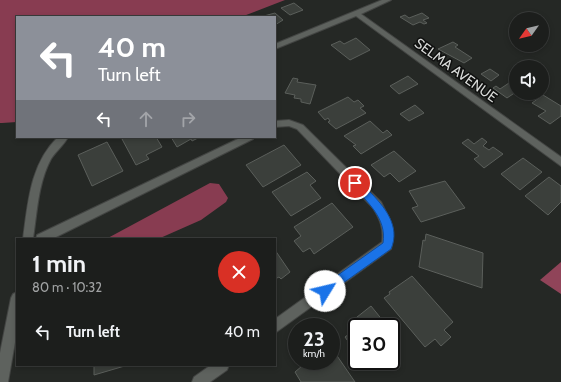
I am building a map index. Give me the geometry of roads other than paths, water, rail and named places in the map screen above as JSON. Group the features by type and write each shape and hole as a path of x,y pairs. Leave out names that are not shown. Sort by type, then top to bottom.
{"street":[{"path":"276,46 388,0"},
{"name":"SELMA AVENUE","path":"356,13 561,162"},
{"path":"276,124 289,123 300,127 377,205 386,219 390,233 387,245 276,326"},
{"path":"28,238 44,160 54,145 63,138"},
{"path":"43,238 248,138"},
{"path":"1,382 16,303"},
{"path":"199,382 221,366"}]}
